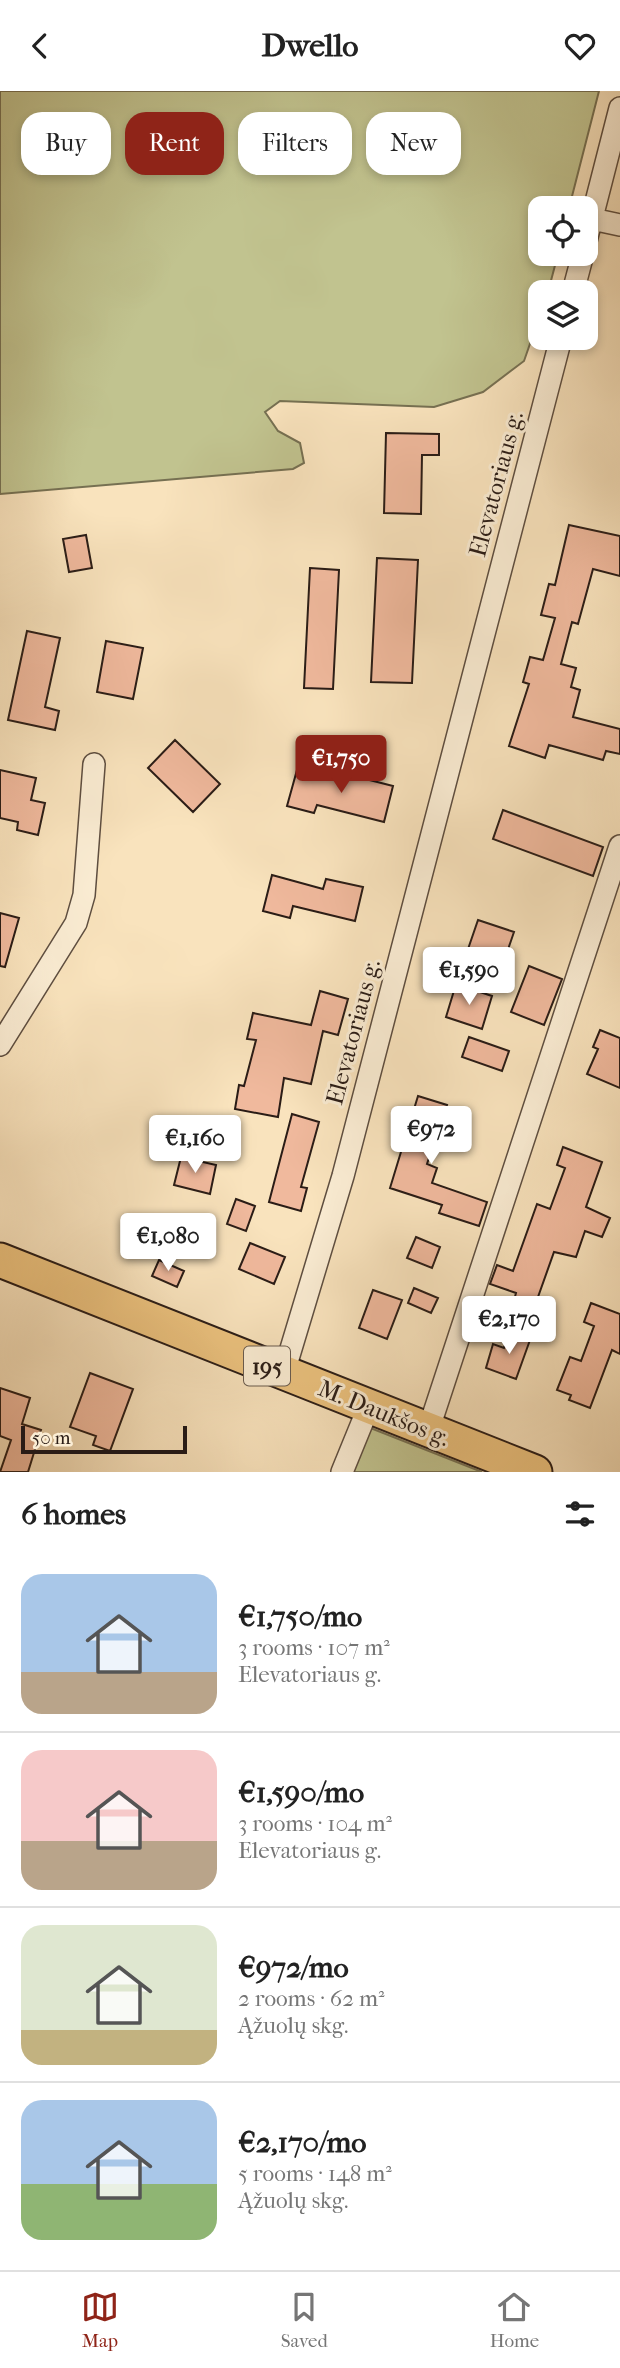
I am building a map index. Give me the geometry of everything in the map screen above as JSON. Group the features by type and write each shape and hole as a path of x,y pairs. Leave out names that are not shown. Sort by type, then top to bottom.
{"main road":[{"name":"M. Daukšos g.","path":"0,1260 535,1472"}],"street":[{"path":"598,196 620,108"},
{"path":"598,220 620,225"},
{"name":"Elevatoriaus g.","path":"284,1373 343,1176 558,350"},
{"path":"0,1045 76,923 83,895 94,764"},
{"path":"428,1431 620,846"},
{"path":"342,1472 369,1406"}],"green space":[{"path":"0,91 599,91 572,196 528,196 528,266 555,266 551,280 528,280 528,349 524,361 483,392 434,407 280,401 265,412 278,431 300,443 304,463 293,469 0,494"},
{"path":"368,1427 482,1472 351,1472"}],"building":[{"path":"386,433 439,434 439,455 422,455 421,514 384,513"},
{"path":"569,525 620,536 620,576 593,569 578,624 572,622 561,664 576,668 571,687 580,690 573,717 620,729 620,754 606,751 603,760 549,745 545,758 509,746 529,684 523,682 530,657 543,660 555,618 541,615 549,584 555,585"},
{"path":"86,535 92,568 69,572 63,539"},
{"path":"377,558 418,560 412,683 371,682"},
{"path":"310,568 339,570 333,689 304,688"},
{"path":"27,631 60,638 45,707 59,711 55,730 8,720"},
{"path":"106,641 143,648 133,699 97,692"},
{"path":"175,740 220,784 193,812 148,768"},
{"path":"0,770 36,778 31,800 45,803 38,835 17,830 18,822 0,818"},
{"path":"297,770 340,781 342,773 393,786 384,822 317,805 314,813 287,806"},
{"path":"503,810 603,847 593,876 493,839"},
{"path":"272,875 323,889 326,879 363,887 355,921 293,906 290,918 263,911"},
{"path":"0,913 19,918 5,967 0,966"},
{"path":"478,920 514,932 503,964 467,952"},
{"path":"529,966 562,979 544,1025 511,1012"},
{"path":"456,984 492,996 482,1029 446,1017"},
{"path":"320,991 348,999 338,1035 323,1031 311,1084 284,1078 278,1117 235,1109 239,1085 244,1086 256,1040 247,1039 253,1013 311,1025"},
{"path":"600,1030 620,1038 620,1088 587,1074 598,1049 593,1047"},
{"path":"469,1037 509,1051 502,1071 462,1057"},
{"path":"418,1096 447,1105 427,1164 437,1168 432,1183 487,1202 479,1226 439,1213 442,1205 390,1188"},
{"path":"292,1114 319,1122 301,1187 307,1188 301,1211 269,1202"},
{"path":"563,1147 602,1162 586,1207 610,1218 602,1237 585,1231 576,1257 554,1252 533,1311 513,1304 516,1293 490,1284 497,1265 513,1271 537,1204 550,1209 565,1168 557,1165"},
{"path":"181,1157 216,1165 210,1194 174,1185"},
{"path":"236,1199 255,1206 246,1231 227,1224"},
{"path":"416,1237 440,1247 432,1268 407,1258"},
{"path":"250,1243 285,1257 274,1284 239,1269"},
{"path":"159,1260 184,1271 177,1287 152,1276"},
{"path":"414,1288 438,1298 431,1313 408,1303"},
{"path":"373,1290 402,1300 387,1339 359,1328"},
{"path":"591,1303 620,1314 620,1354 612,1350 590,1408 569,1400 571,1395 557,1390 570,1357 581,1361 594,1326 584,1322"},
{"path":"509,1333 530,1340 516,1379 486,1368 493,1344 504,1348"},
{"path":"90,1373 133,1389 110,1451 93,1445 96,1436 70,1427"},
{"path":"0,1388 30,1398 22,1424 41,1430 28,1472 0,1472 11,1440 0,1436"}]}
